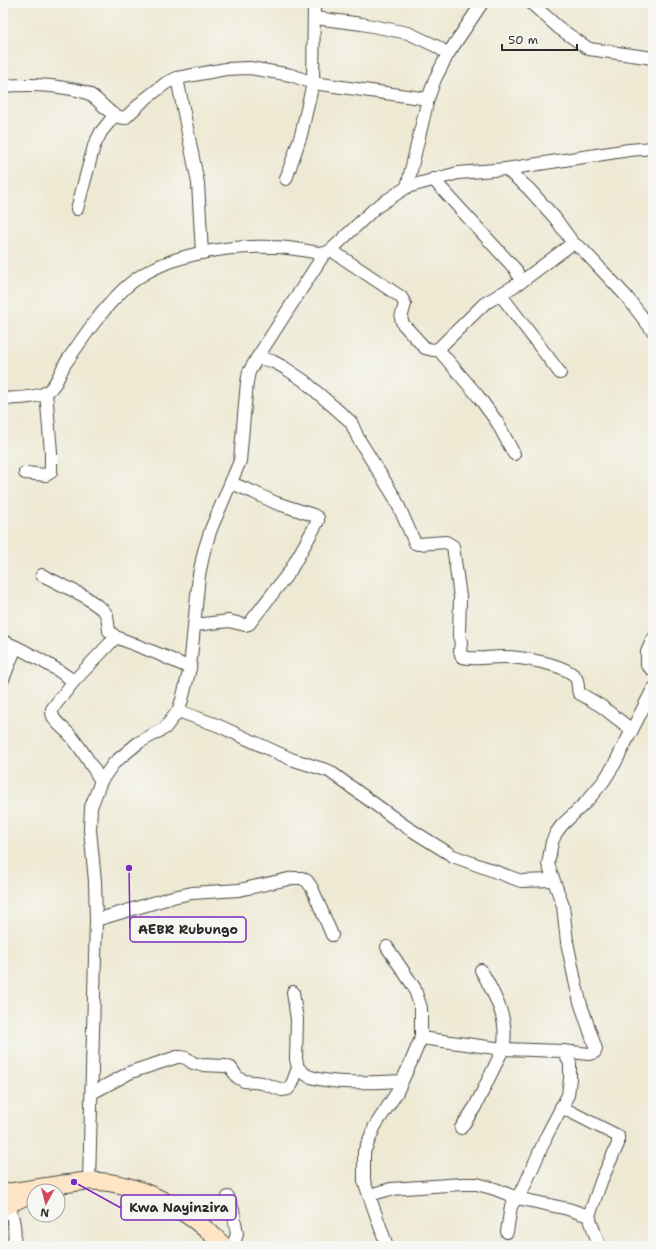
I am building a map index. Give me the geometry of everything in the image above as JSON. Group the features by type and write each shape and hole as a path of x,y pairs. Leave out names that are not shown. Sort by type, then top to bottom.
{"main road":[{"path":"66,1184 89,1181 126,1185 181,1211 211,1233 224,1246"},
{"path":"5,1201 26,1195"},
{"path":"5,1201 26,1195"}],"street":[{"path":"286,179 301,135 314,83 314,3"},
{"path":"407,187 428,99 435,79 448,54 482,3"},
{"path":"531,3 559,28 589,49 653,58"},
{"path":"315,18 362,24 408,33 436,46 448,54"},
{"path":"3,86 29,84 54,85 86,92 94,97 114,116 124,118 166,83 177,78 226,69 250,68 291,75 314,83 428,99"},
{"path":"177,78 198,183 202,253"},
{"path":"77,209 94,146 101,132 114,116"},
{"path":"89,1181 96,920 95,881 90,830 91,807 100,781 114,763 138,743 165,728 178,711 182,700 190,668 199,575 204,551 215,519 240,461 249,372 328,252 375,208 407,187 458,173 506,170 629,150 653,148"},
{"path":"506,170 528,188 542,203 573,243 583,250 626,296 653,331"},
{"path":"433,179 516,270 521,282"},
{"path":"3,399 37,396 46,392 55,384 65,365 91,328 125,288 135,279 163,264 189,255 228,249 274,247 328,252 401,298 405,304 401,318 403,324 425,348 433,350 438,349 484,304 521,282 573,243"},
{"path":"500,294 560,373"},
{"path":"438,349 478,396 497,422 514,454"},
{"path":"257,358 272,361 303,380 351,422 358,438 395,498 415,543 446,542 453,546 460,597 459,636 462,657 504,657 533,660 569,672 576,678 579,693 601,706 632,730"},
{"path":"25,473 46,475 51,472 51,452 46,392"},
{"path":"195,625 229,621 245,625 249,624 290,571 318,521 318,518 313,515 276,503 231,483"},
{"path":"42,575 84,596 104,610 107,615 109,631 116,637 190,668"},
{"path":"100,781 70,735 54,719 52,709 74,681 116,637"},
{"path":"653,639 647,652 647,665 653,670"},
{"path":"3,641 54,667 74,681"},
{"path":"3,679 16,647"},
{"path":"421,1038 503,1049 563,1051 593,1054 596,1049 580,1002 567,942 563,906 548,864 552,842 556,833 603,782 614,765 653,689"},
{"path":"178,711 217,725 291,759 329,771 405,826 453,856 521,881 553,880"},
{"path":"96,920 179,895 239,890 293,878 302,878 308,881 332,935"},
{"path":"387,947 414,987 421,1008 421,1038 396,1094 375,1126 364,1152 364,1181 387,1246"},
{"path":"461,1128 475,1107 505,1042 503,1015 495,995 481,970"},
{"path":"92,1093 131,1072 177,1057 186,1058 193,1063 201,1065 225,1066 231,1068 238,1077 244,1081 262,1083 282,1090 288,1089 292,1084 298,1068 296,1059 297,1020 293,992"},
{"path":"507,1232 511,1206 524,1187 534,1162 568,1095 570,1063 563,1051"},
{"path":"298,1068 309,1077 331,1081 402,1081"},
{"path":"561,1107 618,1136 618,1144 602,1179 589,1216 599,1246"},
{"path":"369,1195 391,1189 477,1184 495,1189 517,1198 568,1209 589,1216"},
{"path":"228,1198 233,1210 237,1234 233,1246"},
{"path":"5,1201 14,1224 16,1236 13,1246"}],"place":[{"name":"AEBR Rubungo","path":"129,868"},
{"name":"Kwa Nayinzira","path":"74,1182"}]}
